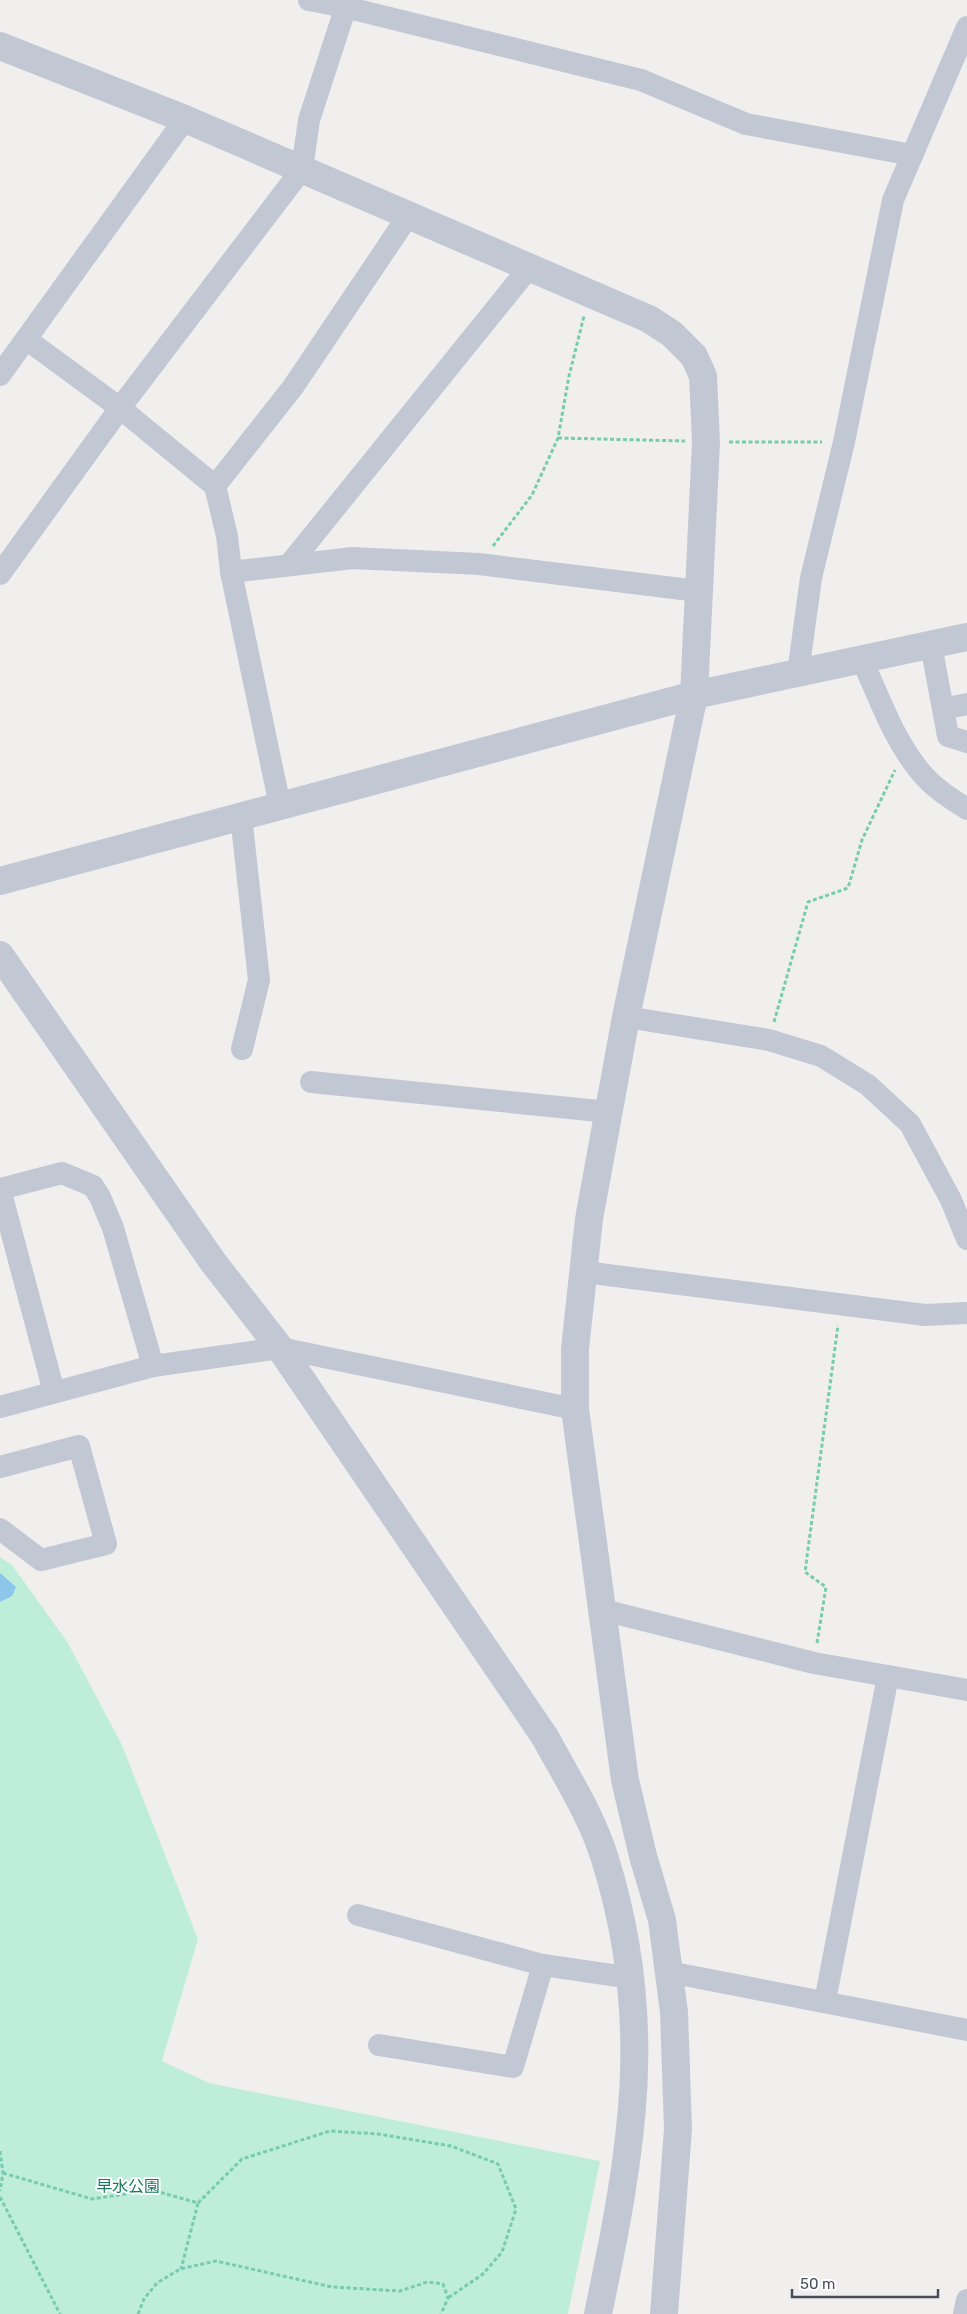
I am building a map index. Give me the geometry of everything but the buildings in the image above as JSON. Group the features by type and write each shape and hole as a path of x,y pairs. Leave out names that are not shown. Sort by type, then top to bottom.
{"street":[{"path":"309,0 346,3 641,80 746,124 912,155"},
{"path":"0,574 120,408 302,170 309,120 346,3"},
{"path":"798,673 811,578 844,442 893,200 967,26"},
{"path":"0,46 185,119 528,269 648,319 672,334 694,356 703,376 706,442 694,695 626,1017 590,1219 575,1349 575,1409 625,1780 639,1840 662,1920 677,2056 678,2129 664,2314"},
{"path":"0,375 185,119"},
{"path":"215,486 293,386 408,216"},
{"path":"289,566 528,269"},
{"path":"26,339 120,408 215,486 227,536 231,572 280,806"},
{"path":"231,572 353,558 479,564 698,591"},
{"path":"0,881 694,695 967,638"},
{"path":"931,645 948,736 967,742"},
{"path":"862,660 895,734 919,771 944,795 967,809"},
{"path":"943,708 967,704"},
{"path":"241,816 259,980 242,1049"},
{"path":"0,955 213,1262 280,1348 545,1737 578,1798 605,1857 620,1916 632,1978 636,2043 634,2101 620,2204 598,2314"},
{"path":"626,1017 769,1040 820,1056 868,1085 910,1124 951,1200 967,1239"},
{"path":"311,1082 609,1112"},
{"path":"54,1392 0,1189 62,1173 93,1186 100,1197 112,1228 152,1366"},
{"path":"584,1272 925,1315 967,1313"},
{"path":"0,1407 152,1366 280,1348 575,1409"},
{"path":"0,1467 79,1446 106,1544 41,1560 0,1529"},
{"path":"603,1610 814,1663 967,1690"},
{"path":"826,2001 888,1676"},
{"path":"358,1915 543,1965 632,1978"},
{"path":"379,2045 513,2067 543,1965"},
{"path":"669,1972 826,2001 967,2030"},
{"path":"964,2314 967,2300"}],"path":[{"path":"479,564 532,495 558,438 569,376 590,294"},
{"path":"769,1040 808,902 848,888 862,840 905,749"},
{"path":"814,1663 826,1587 805,1572 841,1305"},
{"path":"180,2269 198,2203 242,2159 330,2131 378,2134 451,2146 498,2164 516,2209 502,2252 483,2274 448,2298 441,2314"},
{"path":"0,2150 3,2173 0,2191"},
{"path":"3,2173 92,2199 152,2190 198,2203"},
{"path":"0,2197 60,2314"},
{"path":"138,2314 144,2299 157,2283 180,2269 198,2263 216,2261 332,2287 400,2291 427,2282 443,2284 448,2298"}],"green space":[{"name":"早水公園","path":"0,1557 12,1565 68,1643 122,1745 198,1939 162,2061 209,2083 600,2161 568,2314 0,2314"}],"water":[{"path":"0,1573 16,1587 12,1596 0,1602"}]}
